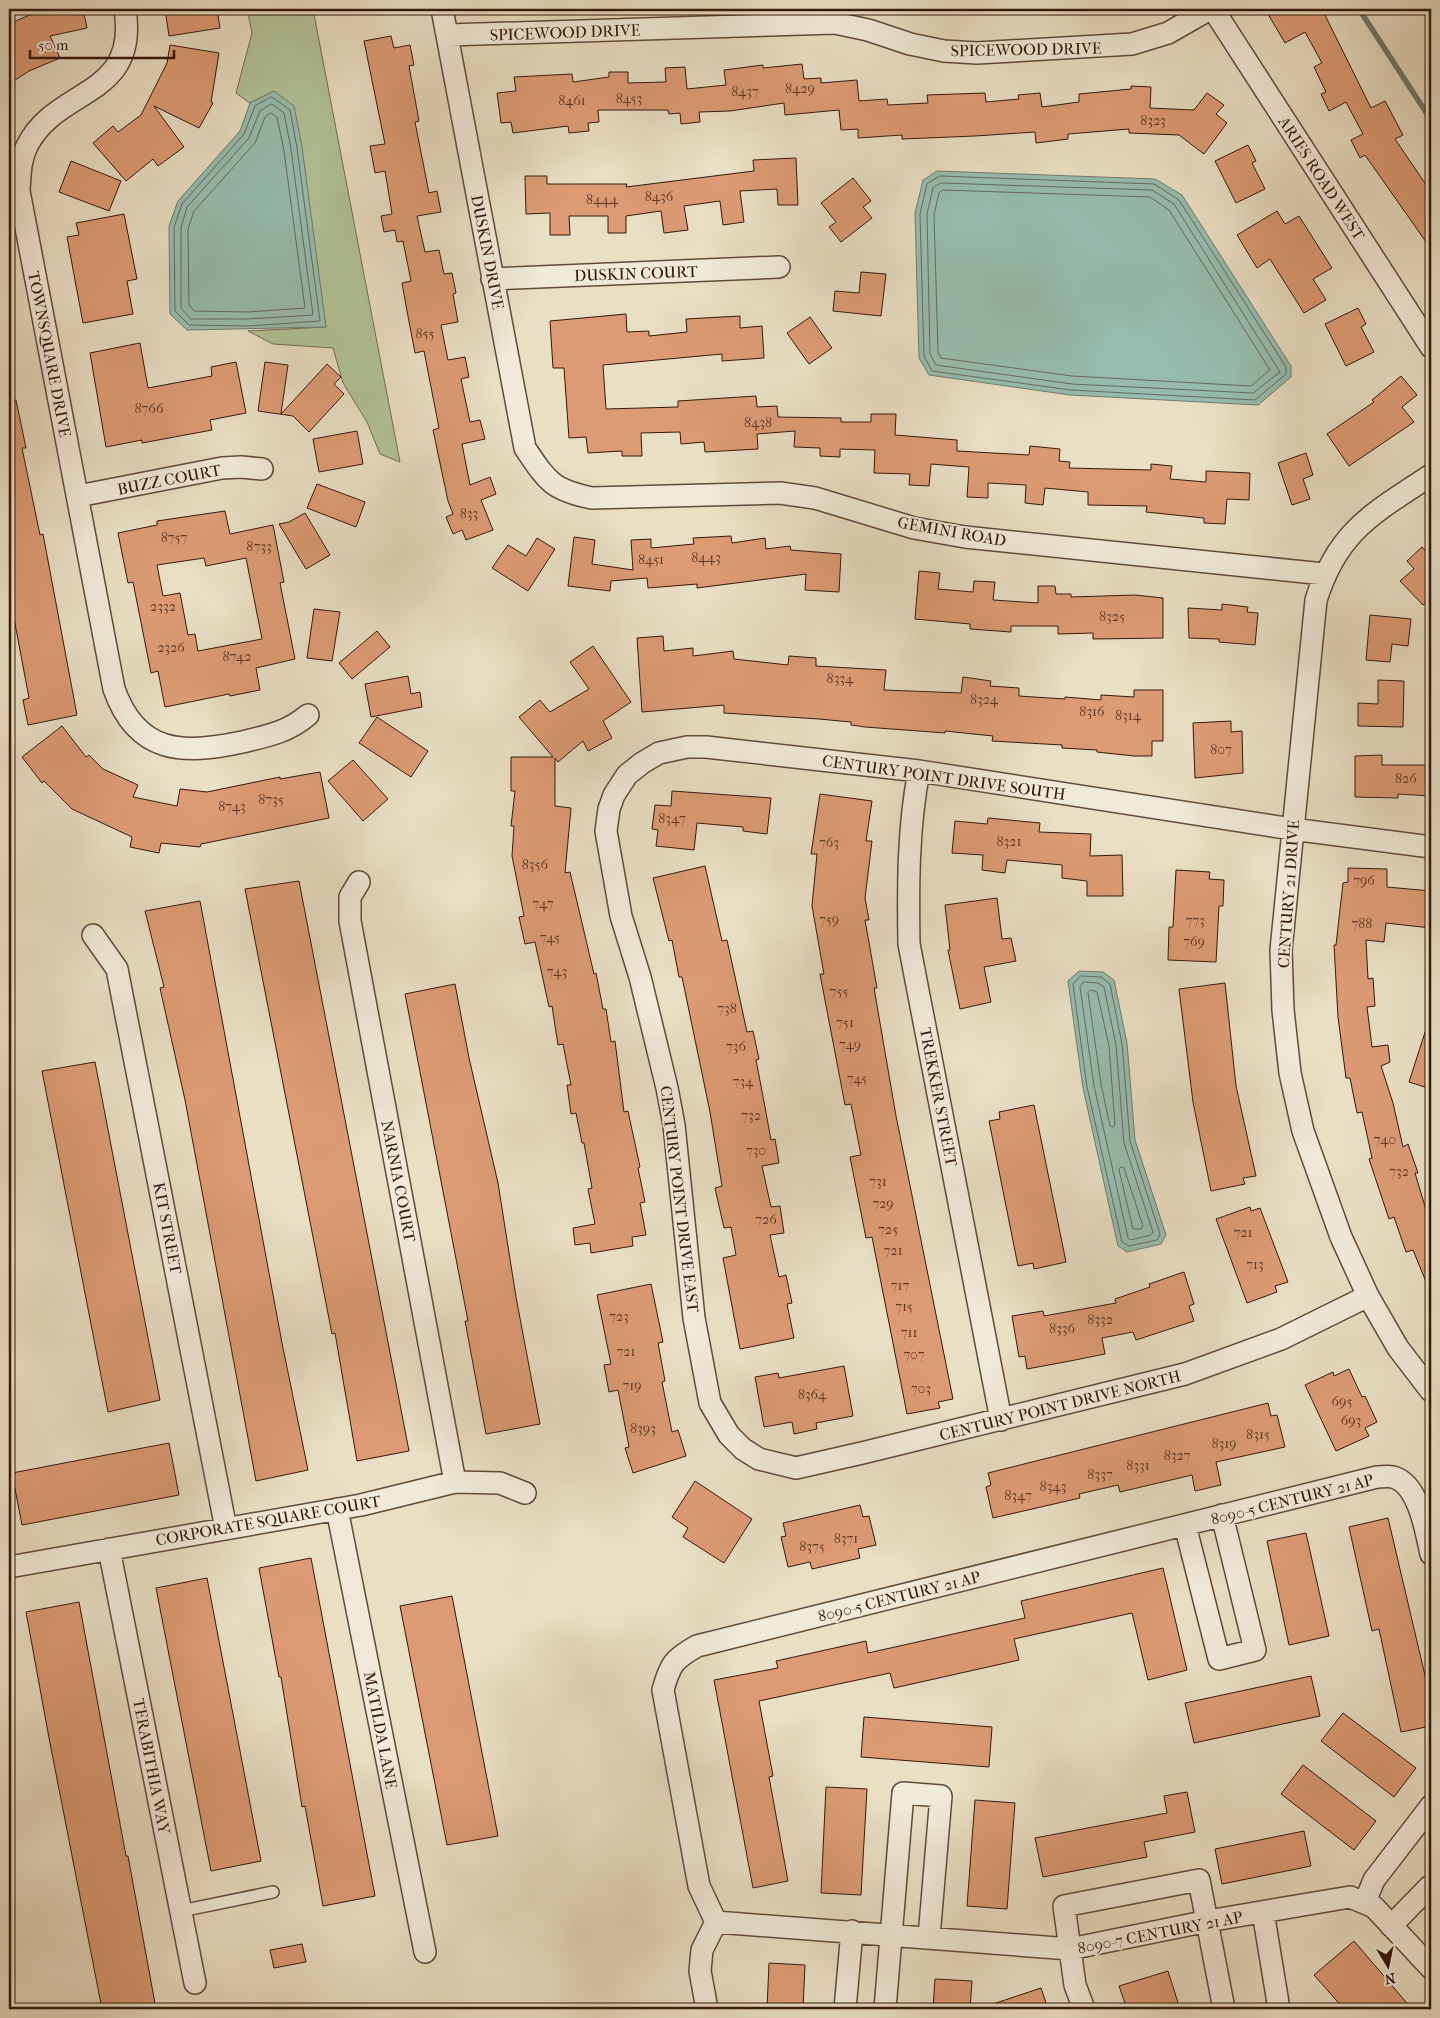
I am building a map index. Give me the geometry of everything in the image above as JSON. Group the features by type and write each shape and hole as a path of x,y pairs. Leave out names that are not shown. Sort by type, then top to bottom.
{"street":[{"name":"TOWNSQUARE DRIVE","path":"125,9 126,45 119,62 90,92 57,112 40,128 28,145 20,166 19,190 114,688 120,705 142,731 158,742 177,749 200,750 287,730 308,715"},
{"name":"DUSKIN DRIVE","path":"442,9 525,448 553,486"},
{"name":"SPICEWOOD DRIVE","path":"448,35 835,23 868,30 910,44 944,51 977,53 1132,44 1168,33 1211,9"},
{"name":"ARIES ROAD WEST","path":"1211,9 1431,347"},
{"name":"DUSKIN COURT","path":"492,278 780,267"},
{"name":"BUZZ COURT","path":"78,496 222,468 262,469"},
{"name":"CENTURY 21 DRIVE","path":"1431,475 1365,519 1343,543 1324,574 1316,600 1281,950 1283,1010 1290,1074 1303,1131 1321,1186 1341,1237 1368,1296 1398,1348 1431,1391"},
{"name":"GEMINI ROAD","path":"553,486 570,494 592,498 780,493 815,498 914,528 965,537 1324,574"},
{"name":"CENTURY POINT DRIVE SOUTH","path":"614,796 627,775 642,763 659,754 688,746 920,771 1292,829 1431,847"},
{"name":"TREKKER STREET","path":"920,771 913,817 908,896 909,944 1001,1420"},
{"name":"CENTURY POINT DRIVE EAST","path":"614,796 609,809 606,831 608,846 621,916 642,986 669,1097 694,1318 708,1393 716,1415 729,1436 742,1449"},
{"name":"NARNIA COURT","path":"359,882 350,897 350,921 454,1482"},
{"name":"KIT STREET","path":"93,935 117,969 226,1529"},
{"name":"CENTURY POINT DRIVE NORTH","path":"742,1449 759,1459 796,1468 1001,1420 1186,1374 1225,1361 1281,1339 1368,1296"},
{"name":"8090-5 CENTURY 21 AP","path":"716,1922 699,1886 663,1690 669,1668 679,1656 697,1646 1377,1477 1393,1477 1409,1488 1419,1507 1431,1554"},
{"name":"CORPORATE SQUARE COURT","path":"9,1567 337,1509 454,1482 500,1484 525,1493"},
{"name":"MATILDA LANE","path":"337,1509 425,1952"},
{"path":"1185,1525 1219,1659 1255,1650 1222,1516"},
{"name":"TERABITHIA WAY","path":"109,1549 195,1983"},
{"path":"885,2009 903,1793 941,1796 929,1937"},
{"path":"1431,1806 1374,1880 1365,1902 1374,1907 1431,1968"},
{"path":"1084,2009 1075,1984 1064,1906 1200,1880 1224,2009"},
{"path":"1391,1926 1429,1887 1431,1889"},
{"name":"8090-7 CENTURY 21 AP","path":"716,1922 1070,1949 1208,1921 1350,1897 1365,1902"},
{"path":"1263,1912 1279,2009"},
{"path":"707,2009 700,1971 702,1950 716,1922"},
{"path":"845,2009 852,1931"}],"lane":[{"path":"181,1911 273,1892"}],"green space":[{"path":"247,9 313,9 400,462 380,454 367,422 343,383 333,348 273,344 248,331 326,327 274,91 250,103 236,93 252,33"}],"water":[{"path":"274,91 294,106 302,147 326,327 187,330 170,314 169,226 178,201 240,131 250,103"},
{"path":"937,171 1155,179 1182,195 1291,366 1291,377 1258,405 1070,395 929,375 919,358 915,213 923,180"},
{"path":"1079,971 1103,972 1114,980 1127,1043 1135,1140 1166,1235 1161,1244 1127,1252 1118,1246 1083,1088 1068,981"}],"building":[{"path":"43,9 83,9 87,28 50,36 60,58 29,71 9,84 9,24"},
{"path":"165,9 217,9 220,28 169,36"},
{"path":"1265,9 1322,9 1371,108 1385,101 1403,135 1395,139 1431,192 1431,249 1365,155 1360,158 1351,140 1363,134 1346,102 1329,111 1321,94 1326,92 1314,67 1322,63 1305,32 1285,43"},
{"path":"391,36 394,48 410,45 414,65 409,66 419,121 415,122 429,193 437,191 441,212 417,216 425,252 439,250 444,274 452,273 456,293 453,294 458,322 441,325 448,360 465,357 469,377 461,379 470,422 480,420 485,439 462,444 470,485 490,477 496,494 481,500 493,530 466,540 462,530 453,534 446,517 453,514 448,501 433,430 439,428 424,351 415,353 402,283 411,281 403,241 397,242 395,230 384,232 381,216 392,214 390,201 385,171 375,173 370,146 385,144 364,41"},
{"path":"170,45 219,53 211,102 213,103 199,128 154,106 184,147 158,166 153,159 126,181 93,143 113,126 118,132 141,115 167,63"},
{"path":"802,64 804,79 821,78 821,83 857,80 859,101 887,99 888,105 928,103 927,95 985,93 986,102 1019,99 1018,95 1040,93 1042,107 1079,102 1079,94 1131,89 1131,86 1151,87 1150,108 1194,110 1207,93 1224,105 1216,114 1227,123 1204,154 1179,135 1129,133 1129,129 1068,134 1068,139 1036,143 1035,132 902,139 902,135 858,138 858,129 841,130 839,110 785,115 784,103 730,111 699,112 700,122 681,124 680,113 669,114 668,110 598,110 599,122 588,123 589,131 569,133 568,126 513,133 511,122 501,123 497,93 516,91 514,77 572,74 573,82 609,77 609,72 628,72 628,83 666,82 665,68 685,67 687,89 726,85 724,70 763,65 763,68"},
{"path":"1248,145 1256,161 1252,163 1265,189 1236,203 1215,161"},
{"path":"796,158 798,205 778,205 777,189 740,191 744,222 723,225 720,201 684,206 688,230 664,233 661,211 626,216 626,233 608,233 608,216 569,216 570,235 550,235 550,213 526,214 525,176 547,176 547,184 627,184 626,187 754,171 753,160"},
{"path":"71,161 121,181 109,211 59,192"},
{"path":"853,178 871,201 863,207 872,218 841,242 829,227 836,222 821,203"},
{"path":"1277,211 1285,224 1299,216 1332,268 1313,279 1326,300 1304,313 1270,259 1257,268 1237,235"},
{"path":"124,214 137,279 127,281 133,314 83,323 67,237 79,235 76,223"},
{"path":"861,272 886,274 881,316 833,311 835,291 859,293"},
{"path":"1358,308 1366,324 1361,327 1374,352 1346,366 1325,324"},
{"path":"626,314 627,332 649,331 649,336 687,332 686,319 740,316 740,328 762,326 764,358 722,361 722,354 603,365 606,409 678,407 678,401 756,396 757,407 777,406 778,417 841,418 841,422 871,422 871,414 896,414 895,435 957,440 957,451 1029,455 1030,446 1060,449 1059,461 1070,462 1069,468 1151,470 1151,464 1172,466 1170,479 1206,482 1206,471 1250,473 1249,500 1227,499 1225,524 1204,523 1204,518 1146,512 1147,506 1088,505 1088,492 1045,488 1043,505 1025,503 1026,485 988,483 988,498 967,497 969,467 931,464 929,486 909,485 910,474 874,473 875,450 840,449 840,457 820,456 820,448 794,447 795,431 757,434 758,449 705,452 704,442 681,444 680,432 641,433 642,456 622,456 622,451 588,453 586,437 569,438 564,368 553,368 550,321"},
{"path":"810,317 832,348 809,364 787,333"},
{"path":"140,343 148,388 212,376 211,367 236,362 246,413 210,420 212,430 142,443 142,440 106,447 90,353"},
{"path":"265,362 288,365 281,414 327,364 341,377 334,384 344,394 309,432 293,416 258,411"},
{"path":"1401,376 1417,395 1402,407 1414,422 1349,466 1327,434 1374,402 1372,400"},
{"path":"9,400 16,400 26,448 22,448 40,535 43,534 77,715 28,725 23,700 29,698 13,613 9,613"},
{"path":"357,431 363,464 319,472 313,439"},
{"path":"1306,453 1313,475 1303,479 1310,499 1292,505 1278,463"},
{"path":"317,484 365,502 356,527 307,508"},
{"path":"225,511 230,534 273,525 284,582 280,583 295,659 256,668 260,690 230,696 229,694 165,707 158,671 151,673 133,582 128,583 118,533 157,525 157,521","holes":["204,558 206,566 246,558 262,639 198,651 195,634 188,635 180,593 163,596 157,565"]},
{"path":"305,513 330,555 306,569 279,524 289,522"},
{"path":"731,536 732,543 765,538 766,549 790,546 791,550 841,554 839,592 805,590 806,574 697,588 697,584 648,588 647,578 611,581 610,591 568,586 574,537 595,540 592,564 633,570 631,540 651,539 651,548 694,544 693,538"},
{"path":"537,538 555,549 528,591 492,568 508,545 526,556"},
{"path":"1422,547 1431,557 1431,598 1423,605 1400,581 1414,569 1407,561"},
{"path":"919,571 940,573 938,589 973,592 974,581 995,582 993,600 1038,603 1038,586 1055,586 1056,594 1071,594 1071,597 1135,595 1163,598 1163,638 1093,639 1093,633 1058,634 1058,626 1011,626 1011,632 970,629 970,624 915,619"},
{"path":"1222,604 1248,607 1247,612 1258,613 1255,645 1219,642 1219,639 1189,638 1188,608 1222,610"},
{"path":"314,609 340,612 332,661 307,658"},
{"path":"1370,615 1411,619 1408,646 1392,644 1390,662 1366,660"},
{"path":"377,631 390,647 352,679 339,663"},
{"path":"663,636 664,651 693,648 693,656 733,651 734,659 788,665 789,656 816,658 816,666 886,670 884,690 961,693 963,677 991,681 990,686 1019,688 1019,696 1065,699 1065,697 1101,700 1101,695 1134,697 1134,690 1163,690 1163,741 1152,741 1152,756 1134,756 1097,752 1097,750 1062,748 1062,745 992,741 993,736 945,731 945,733 865,727 851,725 851,722 819,719 724,713 724,705 642,712 637,638"},
{"path":"593,646 631,702 603,721 612,738 588,751 583,741 558,762 555,758 555,806 571,808 565,873 570,872 594,974 596,973 603,1009 606,1009 611,1042 615,1041 624,1112 628,1111 640,1167 638,1168 645,1202 640,1203 646,1235 632,1237 633,1246 591,1253 590,1243 575,1245 573,1228 595,1224 588,1189 592,1188 584,1143 582,1143 576,1113 571,1114 567,1085 571,1085 563,1044 558,1045 552,1006 549,1007 535,942 525,944 519,917 524,916 512,856 514,826 511,826 515,791 511,791 511,757 553,757 519,717 540,700 550,712 589,689 570,662"},
{"path":"408,676 411,694 420,692 422,707 371,717 365,684"},
{"path":"1378,680 1404,681 1403,727 1358,726 1358,703 1378,704"},
{"path":"377,717 428,751 411,777 359,743"},
{"path":"1231,721 1231,732 1242,731 1243,773 1195,778 1193,723"},
{"path":"62,726 86,757 89,755 103,769 138,785 133,797 177,806 180,789 207,792 280,777 280,779 320,772 329,818 201,844 200,847 161,843 159,853 130,847 132,837 72,809 44,781 42,783 22,757"},
{"path":"1382,755 1382,765 1431,765 1431,796 1398,794 1398,798 1355,797 1355,756"},
{"path":"353,760 388,799 363,821 328,781"},
{"path":"672,791 771,798 767,834 743,831 743,827 697,823 694,850 656,846 658,830 652,829 655,805 671,806"},
{"path":"820,794 872,801 866,841 872,841 865,898 869,920 865,920 877,988 874,988 896,1116 953,1399 938,1402 940,1408 907,1414 872,1237 866,1238 850,1157 861,1155 851,1104 845,1105 820,974 824,974 812,906 817,854 811,854"},
{"path":"988,818 1040,823 1039,832 1091,834 1090,856 1122,855 1123,896 1087,896 1087,881 1062,878 1062,865 1007,860 1005,873 982,870 983,855 952,853 955,821 987,824"},
{"path":"705,866 722,941 727,940 747,1032 753,1031 759,1059 756,1060 771,1140 775,1139 779,1163 762,1166 771,1207 780,1206 784,1233 770,1235 779,1277 786,1275 792,1303 787,1304 794,1338 740,1349 723,1258 736,1255 731,1227 724,1228 715,1188 722,1186 710,1112 682,977 679,977 672,940 669,941 653,878"},
{"path":"1348,868 1387,869 1387,887 1431,891 1431,928 1386,923 1384,942 1366,940 1368,979 1373,978 1375,1006 1367,1007 1372,1047 1388,1045 1390,1062 1381,1066 1393,1103 1403,1147 1408,1144 1418,1173 1415,1173 1427,1213 1431,1211 1431,1294 1413,1250 1406,1252 1394,1217 1389,1219 1369,1159 1372,1158 1362,1112 1357,1113 1350,1078 1346,1078 1338,1017 1334,945 1336,945 1343,883 1348,882"},
{"path":"1176,870 1210,872 1209,879 1224,880 1223,906 1219,906 1216,962 1168,960 1169,927 1173,927"},
{"path":"299,881 409,1451 357,1461 335,1333 332,1334 245,889"},
{"path":"997,898 1002,939 1011,938 1016,961 984,967 991,1002 960,1009 948,950 950,950 945,905"},
{"path":"200,901 282,1343 308,1470 256,1481 185,1100 160,988 164,987 145,911"},
{"path":"1225,983 1236,1086 1256,1176 1243,1178 1245,1184 1211,1191 1193,1102 1179,989"},
{"path":"455,984 469,1058 498,1183 516,1297 540,1424 486,1434 465,1321 468,1321 405,994"},
{"path":"1428,1023 1431,1024 1431,1089 1409,1082"},
{"path":"95,1062 160,1400 108,1412 42,1071"},
{"path":"1034,1105 1066,1262 1034,1269 1033,1263 1018,1266 989,1121 1000,1119 999,1112"},
{"path":"1250,1207 1251,1211 1260,1208 1288,1282 1275,1286 1277,1292 1247,1303 1216,1219"},
{"path":"1184,1272 1194,1304 1189,1306 1194,1321 1136,1340 1133,1332 1102,1338 1105,1354 1027,1369 1025,1356 1019,1357 1012,1316 1043,1311 1044,1316 1116,1303 1115,1299 1150,1287 1149,1284"},
{"path":"651,1284 663,1342 658,1343 665,1381 662,1382 672,1432 678,1430 686,1456 633,1473 625,1448 629,1447 618,1390 609,1392 604,1365 611,1364 597,1295"},
{"path":"844,1366 853,1416 816,1423 817,1429 794,1434 792,1422 764,1427 755,1377 778,1373 779,1378"},
{"path":"1349,1369 1362,1397 1365,1396 1377,1422 1365,1428 1369,1436 1336,1451 1305,1385 1333,1372 1334,1376"},
{"path":"1268,1403 1271,1416 1277,1415 1285,1447 1216,1462 1221,1485 1195,1491 1192,1475 1120,1492 1118,1485 1079,1494 1080,1498 993,1518 986,1487 991,1485 988,1473"},
{"path":"169,1443 179,1495 22,1525 12,1473"},
{"path":"695,1481 752,1519 724,1563 683,1537 688,1528 672,1517"},
{"path":"860,1505 863,1517 869,1516 876,1545 858,1549 860,1558 812,1569 810,1562 788,1567 781,1537 786,1536 783,1523"},
{"path":"1388,1518 1431,1701 1431,1726 1401,1732 1379,1629 1372,1631 1349,1527"},
{"path":"1306,1533 1329,1636 1289,1645 1267,1541"},
{"path":"311,1558 375,1896 323,1906 305,1806 302,1807 281,1677 279,1677 259,1568"},
{"path":"1163,1568 1187,1670 1148,1680 1132,1613 1014,1639 1019,1660 894,1688 890,1673 759,1701 773,1776 769,1777 788,1881 753,1888 714,1680 778,1668 776,1661 866,1641 868,1653 1025,1618 1021,1601"},
{"path":"207,1578 261,1861 211,1871 156,1588"},
{"path":"452,1596 498,1836 447,1845 400,1606"},
{"path":"79,1602 156,2009 102,2009 49,1738 26,1612"},
{"path":"1311,1676 1320,1716 1194,1743 1185,1703"},
{"path":"1343,1713 1416,1768 1394,1797 1321,1741"},
{"path":"864,1717 992,1727 989,1767 861,1757"},
{"path":"1303,1765 1376,1821 1354,1850 1281,1794"},
{"path":"826,1787 867,1789 861,1895 821,1893"},
{"path":"1187,1792 1195,1832 1144,1842 1147,1857 1043,1877 1035,1838 1167,1813 1164,1796"},
{"path":"975,1800 1015,1803 1007,1909 967,1906"},
{"path":"1304,1831 1311,1866 1222,1884 1215,1849"},
{"path":"1354,1941 1412,2009 1344,2009 1314,1975"},
{"path":"302,1944 306,1962 274,1968 270,1950"},
{"path":"769,1963 805,1965 803,2009 767,2009"},
{"path":"1168,1971 1180,2009 1127,2009 1119,1986"},
{"path":"935,1979 972,1981 970,2009 933,2009"},
{"path":"1041,1988 1048,2009 987,2009 987,2006"}],"waterway":[{"path":"1359,9 1431,120"}]}
